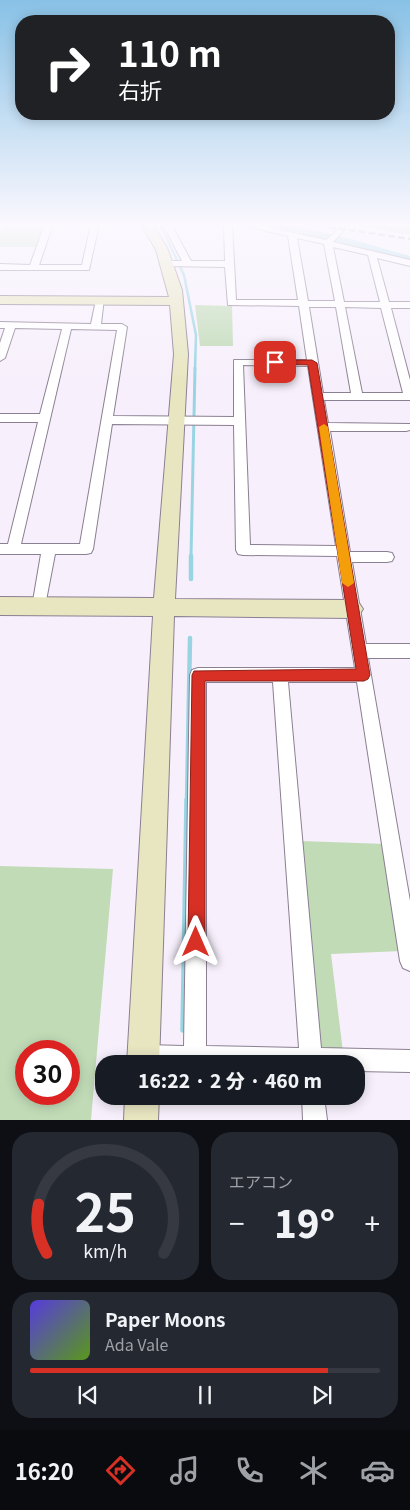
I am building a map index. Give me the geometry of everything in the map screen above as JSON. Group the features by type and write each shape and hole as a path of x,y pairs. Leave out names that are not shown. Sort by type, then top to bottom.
{"street":[{"path":"144,1055 163,608 189,420 176,301 178,276"},
{"path":"230,276 231,303 410,305"},
{"path":"298,276 410,961"},
{"path":"337,276 340,304 357,396"},
{"path":"319,396 409,397 378,276"},
{"path":"0,300 176,301"},
{"path":"95,327 101,300"},
{"path":"0,358 6,325 122,328 86,549 0,549"},
{"path":"14,549 67,326"},
{"path":"312,363 238,362 243,550 387,557"},
{"path":"0,418 45,418"},
{"path":"107,420 240,421"},
{"path":"324,427 406,427"},
{"path":"39,607 49,549"},
{"path":"0,606 352,609"},
{"path":"359,651 410,651"},
{"path":"196,1055 198,675 364,675"},
{"path":"280,675 311,1055"},
{"path":"365,1060 410,1060"},
{"path":"141,1120 142,1105"},
{"path":"314,1105 315,1120"}],"green space":[{"path":"195,305 232,306 233,346 200,346"},
{"path":"301,841 386,844 402,951 331,954 343,1052 316,1048"},
{"path":"0,866 113,869 97,1055 95,1055 91,1120 0,1120"}],"waterway":[{"path":"184,276 196,335 195,369"},
{"path":"191,557 195,368"},
{"path":"191,557 191,579"},
{"path":"187,802 190,638"},
{"path":"183,1030 187,800"}],"slow traffic":[{"path":"324,427 348,583"}],"route":[{"path":"196,942 198,675 364,675 312,363 275,362"}]}
